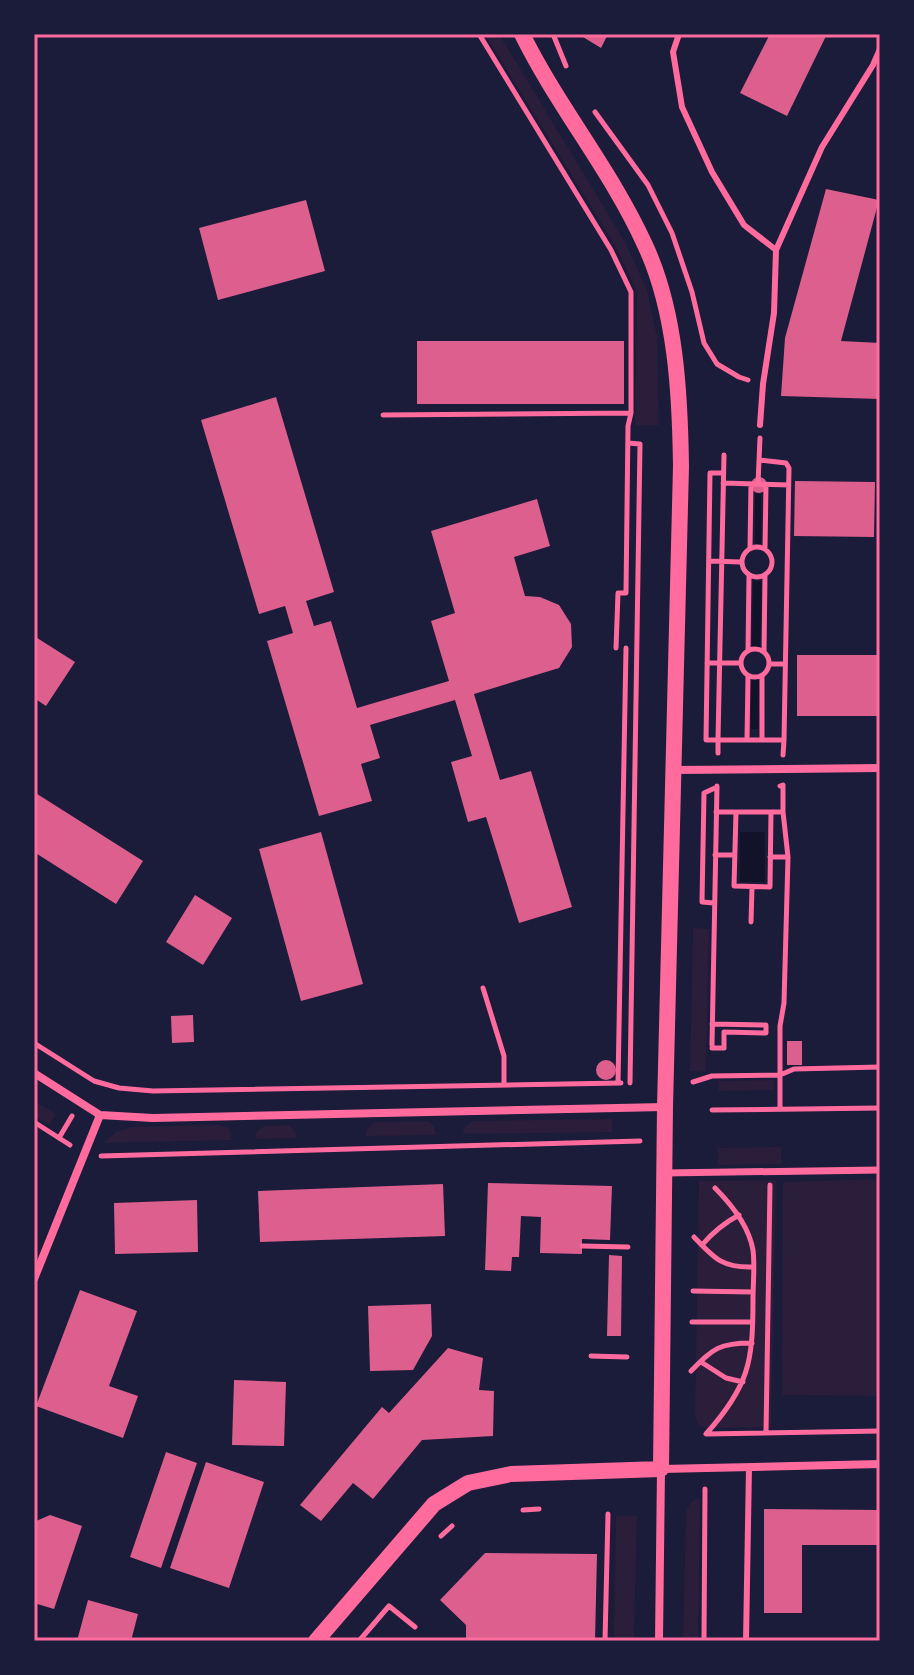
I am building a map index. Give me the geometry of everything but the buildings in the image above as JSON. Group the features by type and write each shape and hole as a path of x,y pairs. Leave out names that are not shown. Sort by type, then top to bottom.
{"main road":[{"path":"316,1641 434,1504 468,1483 511,1474 661,1469 665,1107 681,416 676,362 665,302 647,247 624,202 550,85 522,34"}],"street":[{"path":"674,770 880,768"},
{"path":"34,1073 100,1115 153,1118 665,1107"},
{"path":"34,1279 100,1115"},
{"path":"664,1173 880,1170"},
{"path":"659,1641 661,1469 880,1464"}],"lane":[{"path":"679,34 673,52 682,107 712,172 744,225 776,250"},
{"path":"760,425 774,313 776,250 822,147 880,49"},
{"path":"746,1641 749,1467"}],"path":[{"path":"479,34 611,250 631,292 626,593 618,593 616,648"},
{"path":"383,415 631,413"},
{"path":"628,443 640,444 630,1083"},
{"path":"718,758 724,455"},
{"path":"758,484 759,458 786,463 789,485 783,756"},
{"path":"723,473 710,473 706,740 784,740"},
{"path":"723,483 789,485"},
{"path":"750,548 751,484"},
{"path":"765,549 766,485"},
{"path":"750,548 765,549 773,563 770,571 757,578 749,576 741,562 744,554 750,548"},
{"path":"709,561 741,562"},
{"path":"773,563 787,563"},
{"path":"748,651 749,576"},
{"path":"764,652 765,576"},
{"path":"34,1043 94,1081 119,1088 153,1091 620,1083 626,648"},
{"path":"756,649 764,652 768,657 767,671 755,678 748,676 741,663 743,656 756,649"},
{"path":"707,663 741,663"},
{"path":"769,664 785,664"},
{"path":"747,740 748,676"},
{"path":"762,676 762,740"},
{"path":"770,786 783,785 788,857 784,1003 780,1026 780,1109"},
{"path":"712,1024 766,1025 766,1033 724,1032 724,1048 712,1046 712,1024 714,903 717,786"},
{"path":"714,903 702,902 704,793 717,786 730,786"},
{"path":"716,812 783,812"},
{"path":"736,812 734,886 770,887 771,812"},
{"path":"715,855 735,855"},
{"path":"770,857 788,857"},
{"path":"751,922 752,887"},
{"path":"483,988 504,1056 504,1084"},
{"path":"693,1082 712,1076 780,1075 794,1069 880,1067"},
{"path":"712,1110 880,1108"},
{"path":"59,1138 73,1115"},
{"path":"34,1122 71,1145"},
{"path":"100,1156 640,1141"},
{"path":"766,1433 770,1172"},
{"path":"701,1173 739,1215 753,1248 749,1364 733,1401 706,1434 880,1431"},
{"path":"702,1245 711,1234 739,1215"},
{"path":"694,1237 722,1264 738,1268 753,1267"},
{"path":"582,1246 628,1247"},
{"path":"693,1291 753,1292"},
{"path":"692,1322 752,1322"},
{"path":"691,1371 710,1352 723,1345 752,1343"},
{"path":"591,1356 627,1357"},
{"path":"701,1361 726,1378 743,1382"},
{"path":"704,1641 705,1489"},
{"path":"523,1510 539,1509"},
{"path":"605,1641 608,1514"},
{"path":"441,1536 452,1526"},
{"path":"359,1641 389,1606 415,1627"}],"shaded area":[{"path":"485,34 499,34 625,242 647,290 657,337 659,425 635,425 637,292 616,247"},
{"path":"755,494 761,494 761,544 755,544"},
{"path":"753,581 762,581 760,647 752,647"},
{"path":"751,680 759,680 758,729 751,729"},
{"path":"740,832 765,832 765,882 740,882"},
{"path":"693,928 709,929 706,1072 690,1071"},
{"path":"773,1080 774,1090 719,1091 719,1081"},
{"path":"34,1101 56,1114 49,1125 34,1116"},
{"path":"612,1119 612,1132 462,1134 466,1126 474,1121"},
{"path":"429,1121 436,1135 365,1136 369,1126 375,1122"},
{"path":"218,1125 229,1128 232,1140 104,1143 116,1132 132,1127"},
{"path":"289,1125 297,1138 255,1139 257,1131 264,1126"},
{"path":"781,1147 781,1164 718,1165 718,1148"},
{"path":"880,1179 880,1396 782,1395 783,1182"},
{"path":"776,1180 771,1427 705,1428 698,1424 695,1416 699,1181"},
{"path":"700,1498 698,1641 683,1641 686,1512 691,1502"},
{"path":"616,1516 637,1516 634,1641 614,1641"}]}
